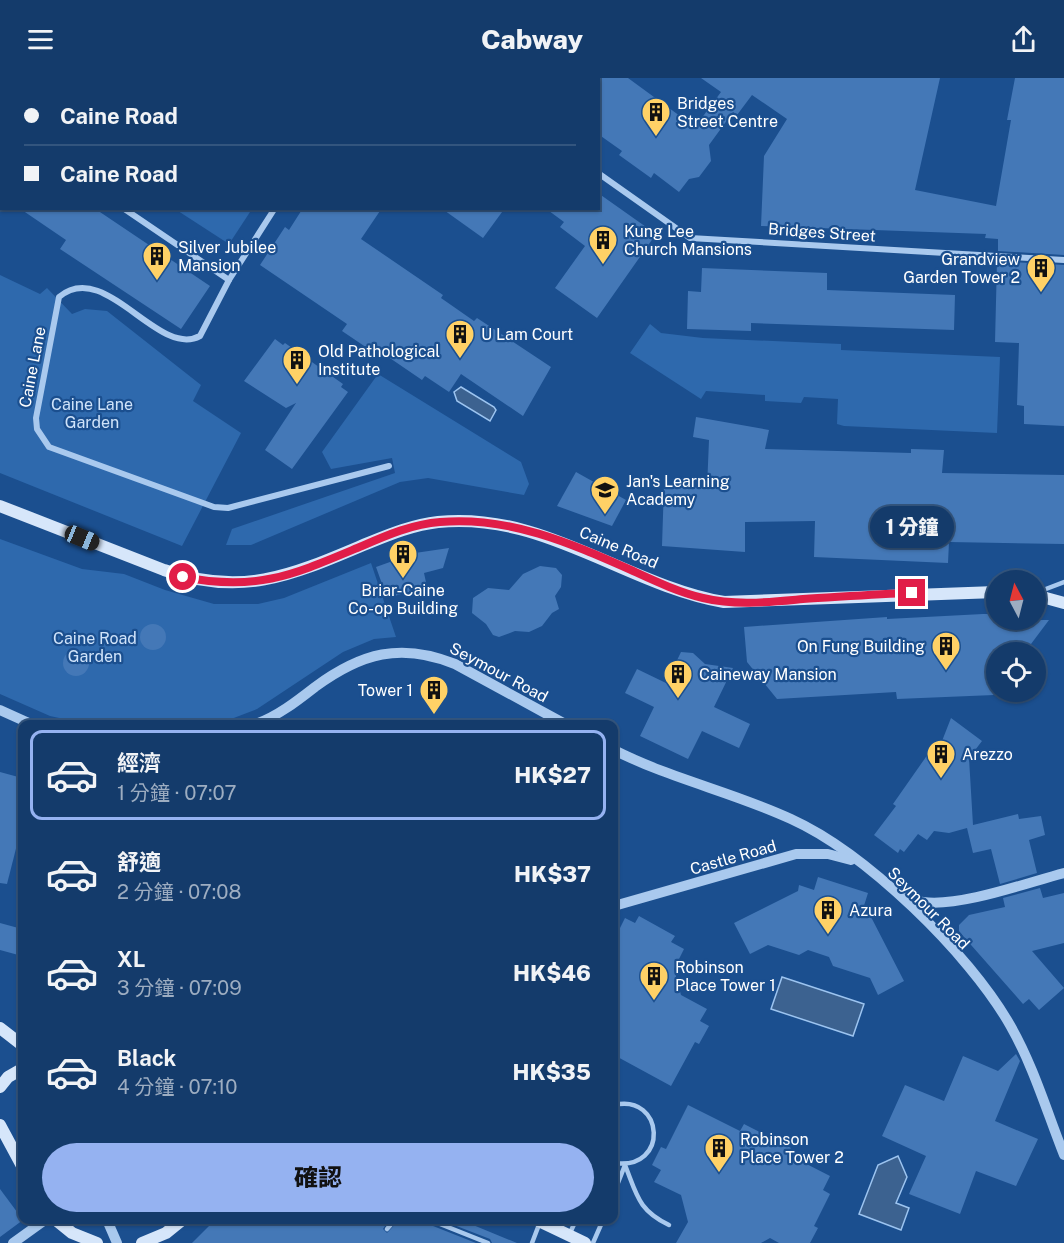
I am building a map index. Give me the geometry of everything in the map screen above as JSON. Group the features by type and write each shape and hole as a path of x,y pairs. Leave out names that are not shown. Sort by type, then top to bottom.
{"main road":[{"name":"Caine Road","path":"0,506 183,577 223,584 245,584 285,577 400,531 437,522 456,521 500,524 537,532 574,545 686,594 724,602 986,592"},
{"path":"1046,597 1064,603"},
{"path":"0,1028 18,1042"},
{"path":"4,1082 18,1072"},
{"path":"0,1125 18,1159"},
{"path":"61,1224 72,1233 97,1243"},
{"path":"142,1243 166,1233 177,1224"},
{"path":"545,1224 585,1243"}],"street":[{"name":"Bridges Street","path":"600,174 690,238 1064,260"},
{"path":"126,210 229,280 274,210"},
{"name":"Caine Lane","path":"229,280 200,336 183,341 176,339 108,295 83,290 64,293 58,301 36,418 42,439 49,447 214,507 228,508 389,466"},
{"name":"Seymour Road","path":"263,720 357,662 389,652 406,651 438,657 455,664 558,720"},
{"path":"0,710 22,720"},
{"name":"Seymour Road","path":"618,752 669,775 787,817 861,863 896,891 997,1004 1020,1045 1064,1155"},
{"name":"Castle Road","path":"618,905 796,854 828,854 861,863"},
{"path":"896,891 920,902 935,903 970,898 1064,873"},
{"path":"13,1243 39,1224"},
{"path":"109,1224 117,1243"}],"lane":[{"path":"1046,589 1064,582"},
{"path":"618,1105 634,1105 644,1111 652,1121 655,1133 646,1155 637,1162 625,1165 618,1164"},
{"path":"618,1183 625,1165"},
{"path":"625,1165 642,1206 651,1216 669,1225"},
{"path":"387,1229 391,1224"},
{"path":"440,1224 488,1243"},
{"path":"532,1243 538,1224"},
{"path":"569,1236 574,1224"},
{"path":"593,1243 601,1224"}],"green space":[{"path":"177,210 251,210 229,244"},
{"name":"Caine Lane Garden","path":"0,275 40,294 47,288 72,314 85,309 107,311 201,385 193,401 241,433 182,546 0,473"},
{"path":"650,324 661,333 703,338 841,344 841,350 1000,357 997,433 844,426 837,424 838,399 804,397 801,403 765,401 765,395 706,391 701,399 630,353"},
{"path":"378,374 521,462 529,484 524,495 428,478 400,482 251,545 226,545 232,529 395,473 392,458 331,469 322,452"},
{"name":"Caine Road Garden","path":"0,539 82,569 124,574 165,590 214,604 258,604 284,598 371,563 396,637 374,639 343,652 257,709 228,720 68,720 50,716 0,694"}],"shaded area":[{"path":"461,387 494,407 496,410 490,421 457,401 454,392"},
{"path":"782,977 864,1004 853,1036 771,1009"},
{"path":"898,1156 907,1177 896,1203 909,1208 901,1230 859,1214 878,1165"}],"building":[{"path":"600,78 628,78 695,127 721,92 701,78 940,78 915,190 996,206 1011,120 1007,120 1015,78 1064,78 1064,255 998,251 998,239 985,238 986,234 761,226 764,156 787,119 752,95 737,115 733,112 709,145 711,161 699,177 689,179 679,192 654,173 651,178 619,155 622,151 600,135"},
{"name":"Kung Lee Church Mansions","path":"600,194 656,234 597,318 555,288 585,246 560,227 564,222 548,210 600,210"},
{"name":"Silver Jubilee Mansion","path":"22,210 97,210 210,286 181,329 60,249 66,240"},
{"path":"302,210 381,210 361,239 443,295 441,298 474,321 477,318 551,367 523,416 461,374 449,392 425,376 422,380 381,352 379,356 342,331 347,324 260,265 285,227 289,230"},
{"path":"444,210 504,210 483,238"},
{"path":"997,261 1064,265 1064,426 1024,424 1024,406 1017,405 1019,343 995,342"},
{"path":"702,268 827,273 827,290 955,295 954,330 751,323 751,331 687,329 688,291 701,292"},
{"name":"Old Pathological Institute","path":"275,339 283,345 285,343 343,384 341,387 348,392 292,469 265,450 296,403 286,408 244,381"},
{"path":"696,417 769,430 765,449 911,453 911,449 944,450 942,473 1064,475 1064,544 949,542 948,563 814,557 815,521 745,522 745,552 662,546 664,485 707,488 709,440 693,437"},
{"path":"576,472 626,500 612,526 557,506"},
{"name":"Briar-Caine Co-op Building","path":"449,548 443,568 424,573 427,587 387,598 376,567 415,553"},
{"path":"540,566 556,568 562,575 561,587 555,596 559,609 552,613 542,626 529,632 515,631 499,637 493,635 486,624 472,613 473,598 488,588 509,590 523,574"},
{"path":"986,614 986,630 1042,630 1032,642 986,642 986,695 897,699 896,692 777,699 747,662 744,627 887,617 887,619"},
{"path":"153,624 162,628 166,637 162,646 153,650 144,646 140,637 144,628"},
{"path":"76,650 86,653 89,663 86,673 76,676 66,673 63,663 66,653"},
{"name":"Caineway Mansion","path":"681,652 693,653 705,664 733,668 714,707 750,724 739,748 702,731 688,759 640,736 654,707 625,693 637,669 666,683"},
{"name":"Arezzo","path":"951,718 982,741 969,758 973,825 1018,814 1019,819 1041,816 1045,835 1029,840 1037,873 1000,884 991,849 973,853 967,828 949,833 934,831 927,840 918,834 904,852 900,849 898,853 874,835 896,806 893,804 928,754 935,759"},
{"path":"0,772 18,777 18,841 7,884 0,883"},
{"name":"Azura","path":"818,877 868,893 862,912 870,915 904,981 878,995 870,978 833,966 829,957 808,950 799,955 768,945 750,954 734,923 798,891 799,885 814,890"},
{"path":"1040,888 1043,898 1064,893 1064,943 1032,951 1064,988 1039,1010 1029,999 1023,1004 959,931 959,925 969,915 1005,907 1003,898"},
{"name":"Robinson Place Tower 1","path":"639,916 675,936 671,942 684,949 674,969 681,995 707,1009 700,1021 709,1026 699,1044 695,1042 671,1086 618,1057 618,932 625,918 635,923"},
{"path":"0,923 18,928 18,955 0,950"},
{"path":"1016,1054 1020,1061 995,1121 1038,1139 1016,1186 976,1171 960,1214 909,1194 926,1156 882,1136 905,1085 944,1101 963,1056 998,1071"},
{"name":"Robinson Place Tower 2","path":"688,1105 740,1131 744,1124 791,1148 787,1154 830,1176 823,1190 830,1194 814,1226 818,1228 810,1243 779,1243 770,1238 761,1243 676,1243 688,1222 681,1195 654,1182 661,1170 652,1165 661,1147 666,1149"},
{"path":"0,1189 18,1213 18,1224 0,1237"},
{"path":"211,1224 386,1224 383,1229 387,1233 395,1224 428,1224 476,1243 192,1243"},
{"path":"451,1224 471,1224 517,1243 492,1243 490,1239"}],"place":[{"name":"Bridges Street Centre","path":"656,138"},
{"name":"Kung Lee Church Mansions","path":"603,266"},
{"name":"Silver Jubilee Mansion","path":"157,282"},
{"name":"Grandview Garden Tower 2","path":"1041,294"},
{"name":"U Lam Court","path":"460,360"},
{"name":"Old Pathological Institute","path":"297,386"},
{"name":"Jan's Learning Academy","path":"605,516"},
{"name":"Briar-Caine Co-op Building","path":"403,580"},
{"name":"On Fung Building","path":"946,672"},
{"name":"Caineway Mansion","path":"678,700"},
{"name":"Tower 1","path":"434,716"},
{"name":"Arezzo","path":"941,780"},
{"name":"Azura","path":"828,936"},
{"name":"Robinson Place Tower 1","path":"654,1002"},
{"name":"Robinson Place Tower 2","path":"719,1174"}],"route":[{"path":"183,577 223,584 245,584 285,577 400,531 437,522 456,521 500,524 537,532 574,545 686,594 724,602 743,603 912,593"}]}
